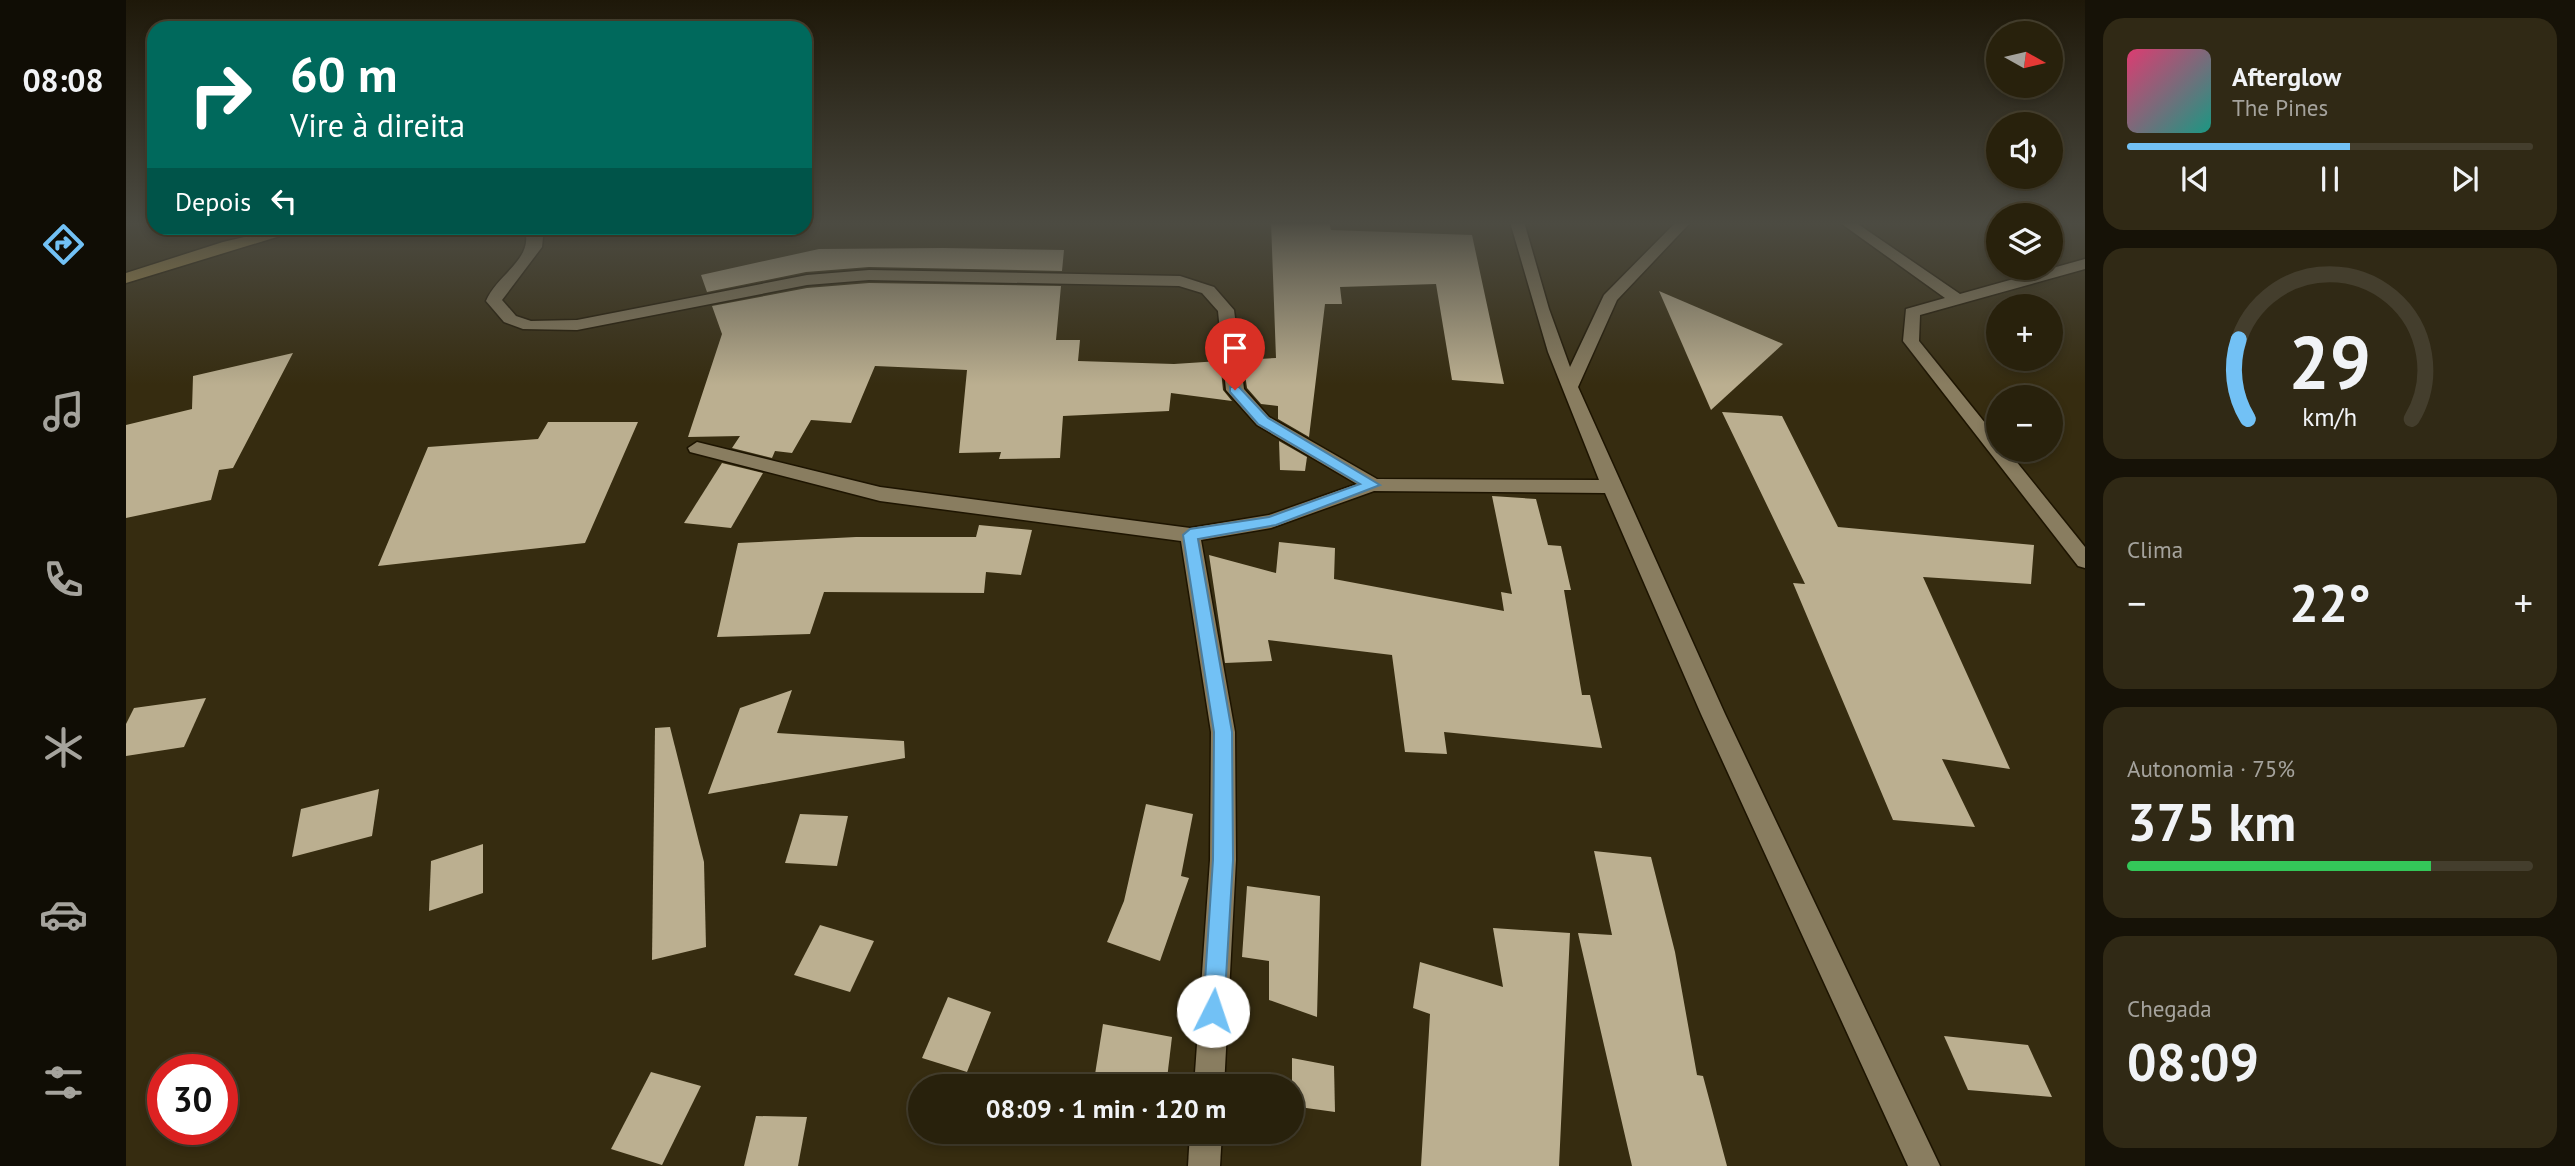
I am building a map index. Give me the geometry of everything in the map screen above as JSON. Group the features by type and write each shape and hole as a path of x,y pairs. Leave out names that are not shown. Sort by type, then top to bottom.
{"street":[{"path":"511,276 496,291 494,301 510,319 529,326 577,325 807,280 852,276"},
{"path":"884,276 1180,281 1208,290 1226,310 1235,390 1263,421 1373,485"},
{"path":"1533,276 1570,387 1612,487 1668,614 1924,1166"},
{"path":"1570,387 1610,298 1631,276"},
{"path":"1925,276 1960,301"},
{"path":"2043,276 1912,312 1911,341 2085,561"},
{"path":"698,448 880,494 1190,535 1271,522 1373,485 1612,487"},
{"path":"1190,535 1223,732 1223,860 1210,1074"}],"building":[{"path":"701,276 784,276 707,292"},
{"path":"1273,276 1481,276 1504,384 1452,380 1436,284 1340,287 1342,304 1325,304 1309,437 1278,419 1278,406 1261,404 1247,388 1243,360 1276,358"},
{"path":"869,283 1061,286 1056,340 1080,340 1078,361 1174,364 1220,361 1223,390 1232,401 1171,393 1169,411 1063,416 1060,458 999,459 1001,452 959,453 967,370 875,366 851,423 811,420 792,453 775,451 772,458 732,448 740,436 688,437 722,334 712,306 807,288"},
{"path":"1659,291 1783,344 1711,410"},
{"path":"293,353 233,468 219,470 211,500 126,518 126,425 192,409 193,376"},
{"path":"1722,412 1782,416 1838,527 2034,545 2031,584 1923,577 2010,769 1942,759 1975,827 1893,820 1793,583 1805,584"},
{"path":"548,422 638,422 585,543 378,566 428,447 538,439"},
{"path":"1279,441 1307,457 1305,471 1280,470"},
{"path":"722,463 763,473 731,528 684,523"},
{"path":"1492,496 1536,499 1548,545 1561,546 1571,590 1564,590 1582,695 1590,695 1602,748 1444,732 1447,754 1405,752 1392,655 1268,640 1272,661 1225,663 1209,555 1276,573 1279,542 1335,548 1334,579 1504,611 1501,592 1512,594"},
{"path":"979,525 1032,530 1021,575 986,572 984,593 824,592 810,634 717,637 738,543 856,537 976,537"},
{"path":"792,690 777,733 904,741 905,758 708,794 740,708"},
{"path":"206,698 184,747 126,756 126,724 134,708"},
{"path":"670,727 704,862 706,947 652,960 655,728"},
{"path":"379,789 372,836 292,857 301,809"},
{"path":"1146,804 1193,814 1181,876 1189,878 1160,961 1107,942 1124,901"},
{"path":"800,814 848,816 837,866 785,863"},
{"path":"483,844 483,893 429,911 431,861"},
{"path":"1594,851 1651,857 1675,952 1697,1075 1703,1076 1727,1166 1632,1166 1578,933 1612,935"},
{"path":"1247,886 1320,896 1317,1017 1269,1000 1269,961 1242,957"},
{"path":"820,925 874,941 850,992 794,975"},
{"path":"1493,928 1570,933 1559,1166 1421,1166 1430,1014 1413,1008 1420,962 1503,987"},
{"path":"948,997 991,1012 967,1072 922,1058"},
{"path":"1103,1024 1172,1037 1168,1074 1095,1074"},
{"path":"1944,1036 2028,1045 2052,1097 1968,1090"},
{"path":"1292,1058 1334,1066 1335,1112 1304,1108 1304,1074 1292,1074"},
{"path":"651,1072 701,1086 662,1165 611,1149"},
{"path":"756,1116 807,1117 798,1166 744,1166"}],"route":[{"path":"1213,1011 1223,860 1223,732 1190,535 1271,522 1373,485 1263,421 1235,390"}]}
